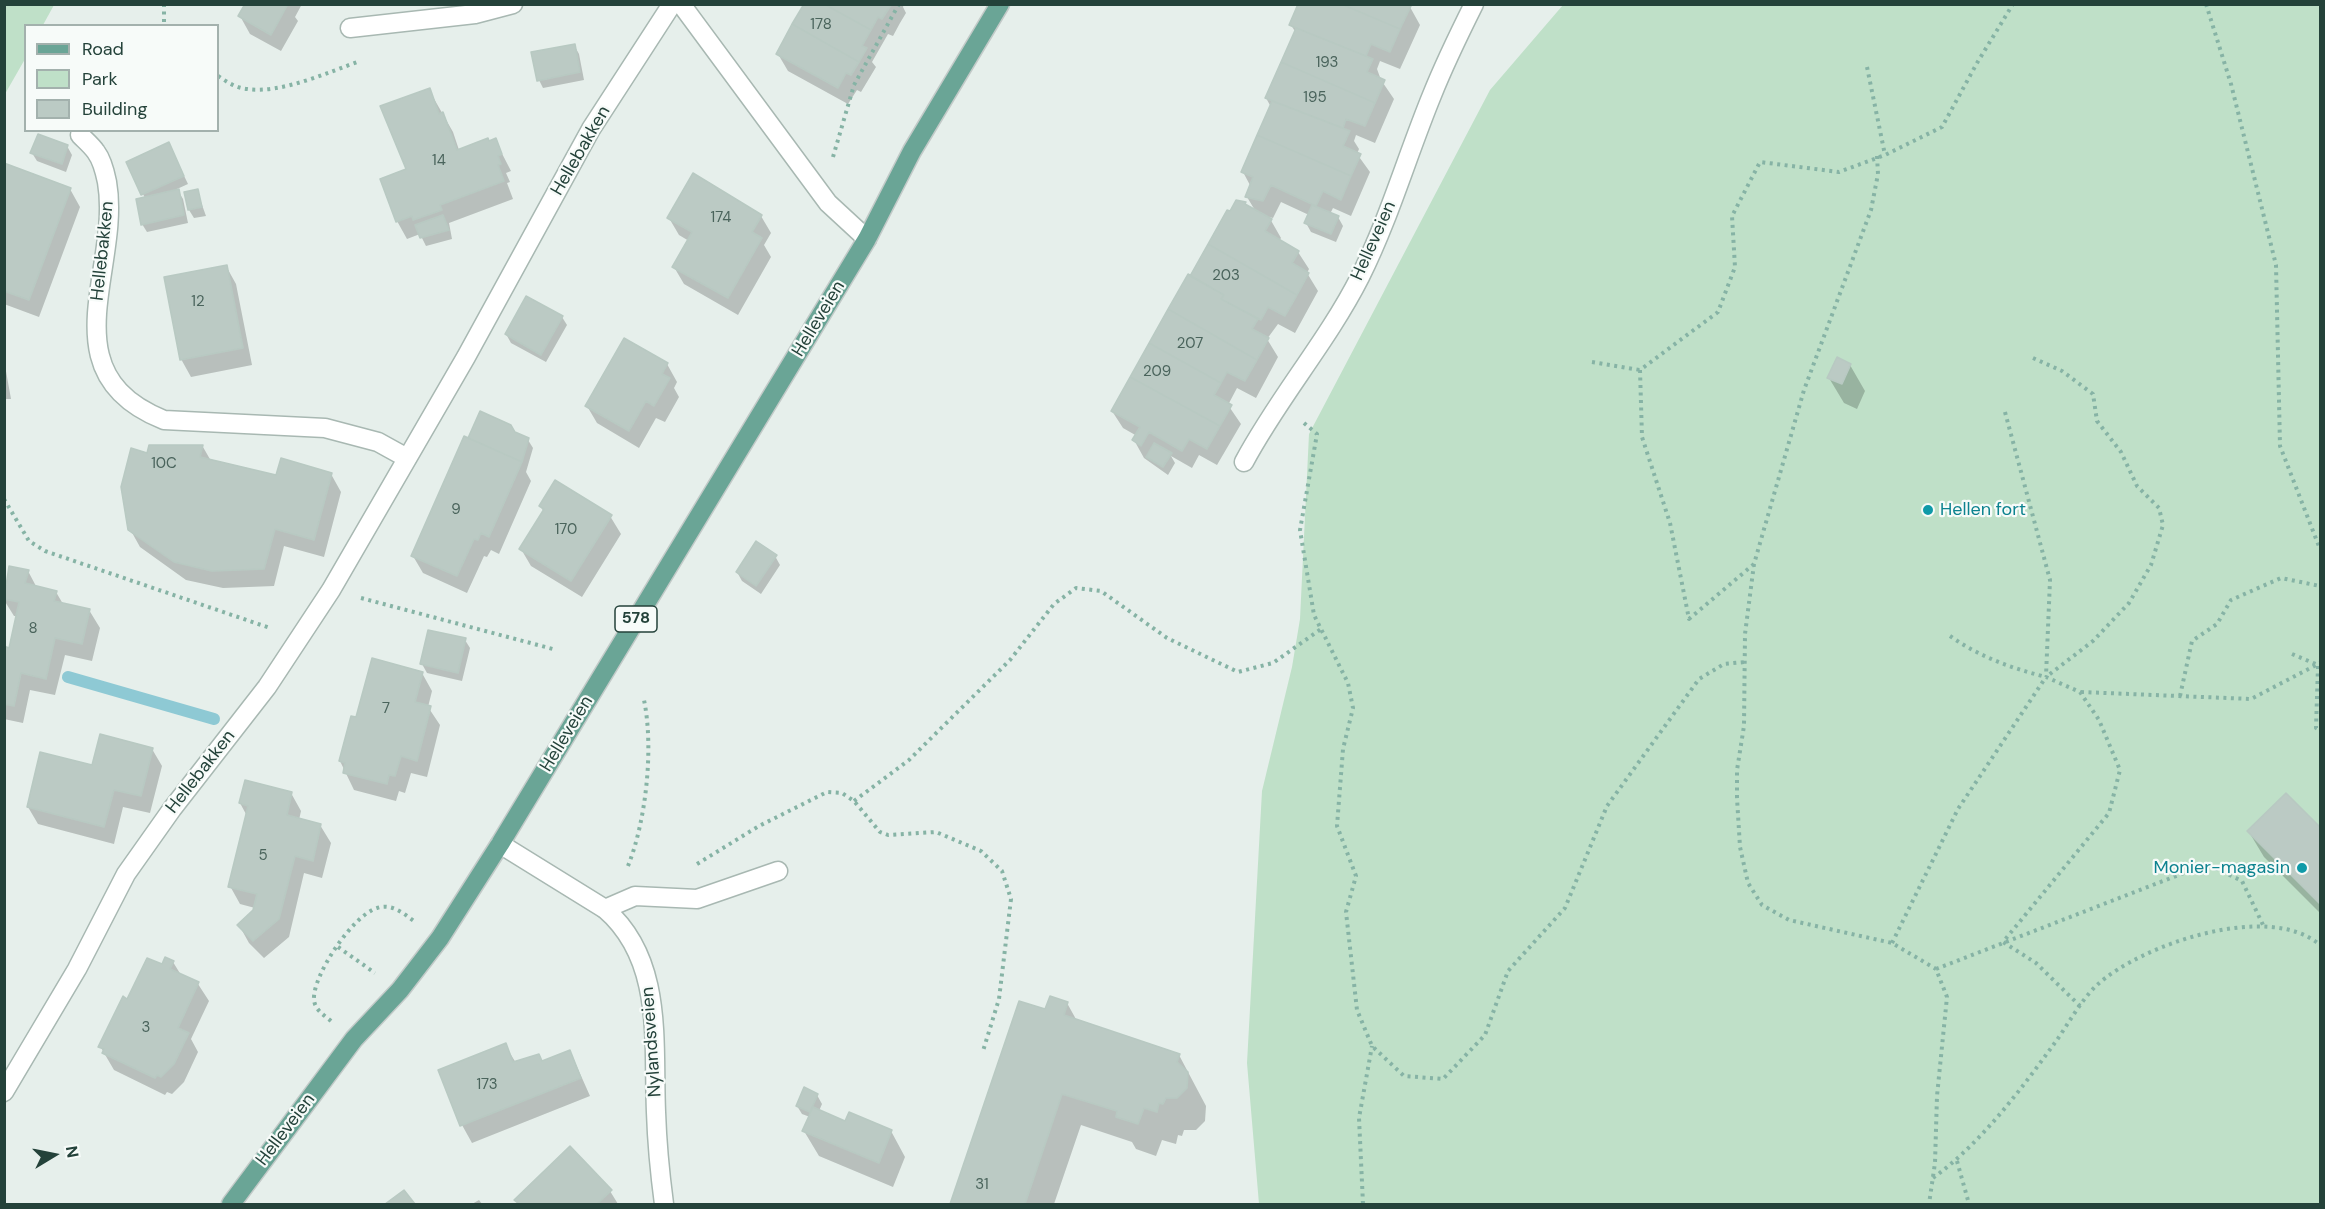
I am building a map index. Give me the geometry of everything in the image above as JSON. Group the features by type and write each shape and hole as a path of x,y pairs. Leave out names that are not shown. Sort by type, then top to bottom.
{"main road":[{"name":"Helleveien","path":"231,1204 354,1039 400,990 440,938 867,239 912,151 1000,4"}],"street":[{"path":"350,28 475,14 513,4"},
{"name":"Hellebakken","path":"4,1092 77,969 126,874 172,809 267,687 331,590 466,357 591,129 672,4"},
{"path":"681,4 828,203 867,239"},
{"name":"Helleveien","path":"1244,462 1266,422 1282,403 1359,278 1382,231 1432,95 1474,4"},
{"name":"Hellebakken","path":"80,135 97,152 108,190 109,217 96,302 98,338 111,382 124,397 142,411 164,420 325,428 378,442 407,458"},
{"name":"Nylandsveien","path":"500,843 605,909 621,922 637,946 649,982 657,1064 656,1111 664,1204"},
{"path":"605,909 635,896 697,899 778,872"}],"path":[{"path":"164,4 164,24"},
{"path":"833,159 854,85 899,4"},
{"path":"1592,362 1640,370 1718,312 1735,267 1732,216 1760,162 1839,172 1877,156 1885,155 1942,127 2013,4"},
{"path":"2206,4 2231,84 2276,265 2280,446 2320,549"},
{"path":"219,76 248,90 265,89 302,81 364,59"},
{"path":"1867,67 1885,155"},
{"path":"1877,156 1878,174 1871,210 1804,390 1754,564 1745,634 1744,726 1737,770 1737,798 1740,847 1748,883 1762,905 1789,920 1892,943 1936,969 1947,997 1929,1204"},
{"path":"1892,943 1958,809 2046,677 2093,641 2129,603 2151,565 2163,525 2159,508 2138,486 2121,452 2097,421 2093,394 2062,371 2033,358"},
{"path":"1640,370 1642,436 1670,523 1689,619 1754,564"},
{"path":"1282,403 1317,434 1300,530 1314,615 1348,683 1353,708 1343,749 1337,826 1356,876 1346,912 1357,1010 1372,1046 1404,1076 1443,1079 1485,1035 1508,972 1565,908 1607,806 1699,678 1724,664 1745,662"},
{"path":"2006,412 2050,580 2046,677"},
{"path":"4,499 29,541 45,551 267,627"},
{"path":"2180,697 2192,641 2217,624 2231,600 2281,578 2320,586"},
{"path":"854,801 909,760 1010,660 1054,604 1076,588 1101,591 1167,638 1238,672 1273,663 1321,629"},
{"path":"331,590 553,649"},
{"path":"1950,636 1973,652 2014,669 2046,677 2080,692 2251,699 2319,664"},
{"path":"2292,654 2319,664"},
{"path":"2319,664 2316,728 2320,730"},
{"path":"2003,942 2109,813 2120,770 2099,720 2080,692"},
{"path":"605,909 623,877 636,846 650,749 650,727 644,700"},
{"path":"699,862 759,826 827,792 842,793 854,801 880,832 888,835 936,832 981,851 1002,871 1011,899 999,999 983,1051"},
{"path":"1936,969 2207,864 2242,881 2264,927"},
{"path":"354,1039 318,1010 314,1000 323,970 360,918 377,908 388,906 399,910 440,938"},
{"path":"1933,1178 1957,1161 2024,1086 2097,985 2124,967 2154,952 2192,937 2215,931 2264,927 2300,931 2320,945"},
{"path":"2003,942 2036,963 2080,1006"},
{"path":"338,947 400,990"},
{"path":"1363,1204 1359,1118 1372,1046"},
{"path":"1957,1161 1969,1204"}],"green space":[{"path":"5,4 54,5 44,24 24,24 24,61 5,94"},
{"path":"1563,5 2320,5 2320,1204 1259,1204 1247,1063 1262,791 1292,667 1300,619 1309,434 1490,90"}],"building":[{"path":"245,4 288,4 271,35 238,16"},
{"path":"804,4 824,4 871,30 862,46 867,48 859,62 792,24"},
{"path":"824,4 891,5 882,19 878,17 871,30"},
{"path":"1298,4 1341,4 1400,29 1390,52 1371,44 1366,56 1289,25"},
{"path":"1341,4 1407,4 1411,6 1400,29"},
{"path":"792,24 859,62 851,75 846,73 838,88 776,54"},
{"path":"1296,28 1373,59 1367,72 1385,80 1375,103 1281,62"},
{"path":"575,44 580,72 537,81 531,52"},
{"path":"1281,62 1375,103 1365,126 1346,119 1343,128 1265,98"},
{"path":"430,88 439,114 443,112 457,150 488,138 489,141 496,138 502,154 498,156 501,164 498,165 504,181 440,205 442,210 413,220 412,216 396,222 380,179 406,169 380,106"},
{"path":"1272,101 1350,131 1343,146 1361,154 1351,176 1257,135"},
{"path":"38,134 68,145 62,164 30,153"},
{"path":"1257,135 1351,176 1341,200 1323,191 1316,206 1271,185 1263,201 1245,197 1253,177 1241,172"},
{"path":"169,142 184,176 141,195 126,162"},
{"path":"4,163 71,188 29,300 4,291"},
{"path":"693,173 762,215 752,232 762,238 728,298 672,267 692,232 667,218"},
{"path":"179,189 184,215 141,225 136,199"},
{"path":"198,189 202,207 188,210 184,192"},
{"path":"1236,200 1246,202 1245,204 1272,219 1265,231 1299,251 1292,263 1309,273 1297,295 1208,244 1227,210 1230,211"},
{"path":"1312,205 1339,216 1331,234 1304,223"},
{"path":"443,215 449,230 420,238 415,225"},
{"path":"1208,244 1297,295 1285,316 1268,307 1261,320 1221,299 1224,295 1190,276"},
{"path":"227,265 243,348 180,360 164,277"},
{"path":"1188,274 1224,295 1221,299 1258,319 1252,329 1269,338 1257,360 1168,309"},
{"path":"526,296 563,316 541,355 505,334"},
{"path":"1168,309 1257,360 1245,381 1227,372 1221,383 1149,343"},
{"path":"624,338 668,363 662,374 670,378 654,406 646,401 629,431 585,406"},
{"path":"1149,343 1221,383 1214,395 1232,405 1220,426 1130,377"},
{"path":"1837,357 1851,364 1842,384 1827,378"},
{"path":"1130,377 1220,426 1207,449 1189,439 1182,451 1149,432 1141,446 1132,440 1140,427 1111,411"},
{"path":"480,411 511,425 515,432 529,438 522,462 468,438"},
{"path":"464,436 522,462 489,537 481,533 478,540 474,539 457,576 411,556"},
{"path":"1154,443 1172,453 1163,467 1146,457"},
{"path":"149,445 203,445 200,457 276,475 281,458 332,473 314,540 275,529 264,569 212,571 174,562 128,530 121,487 131,448 147,453"},
{"path":"555,480 612,515 571,581 519,549 544,509 539,506"},
{"path":"756,541 777,555 756,586 736,572"},
{"path":"9,566 29,570 25,583 57,591 54,601 90,609 82,644 55,638 46,679 21,673 14,706 4,704 4,646 9,648 19,602 4,599"},
{"path":"428,630 466,638 458,673 420,664"},
{"path":"372,658 423,672 415,702 431,706 417,761 401,756 395,776 389,775 387,784 343,773 345,763 339,761 351,716 356,717"},
{"path":"100,734 153,748 141,796 114,790 104,827 27,807 40,752 92,765"},
{"path":"245,780 292,792 287,815 321,824 313,861 295,856 279,919 253,941 237,925 253,910 257,894 228,887 248,806 239,803"},
{"name":"Monier-magasin","path":"2286,793 2320,827 2320,904 2247,831"},
{"path":"165,957 174,961 170,969 199,982 178,1028 189,1033 174,1064 161,1077 157,1075 155,1078 102,1053 104,1049 98,1047 123,996 127,999 147,958 162,964"},
{"path":"1050,996 1068,1002 1064,1015 1180,1054 1177,1062 1188,1072 1187,1088 1177,1098 1166,1098 1163,1104 1159,1103 1157,1112 1144,1108 1138,1124 1116,1117 1117,1111 1062,1094 1025,1204 950,1204 1019,1001 1045,1009"},
{"path":"506,1043 513,1062 539,1054 542,1061 570,1050 581,1078 460,1126 438,1070"},
{"path":"804,1087 818,1094 810,1112 796,1106"},
{"path":"813,1107 845,1121 849,1112 892,1130 879,1163 802,1131"},
{"path":"570,1146 612,1190 597,1204 519,1204 514,1200"},
{"path":"404,1190 415,1204 385,1204"}],"waterway":[{"path":"68,677 214,719"}],"place":[{"name":"Hellen fort","path":"1928,510"},
{"name":"Monier-magasin","path":"2302,868"}]}
